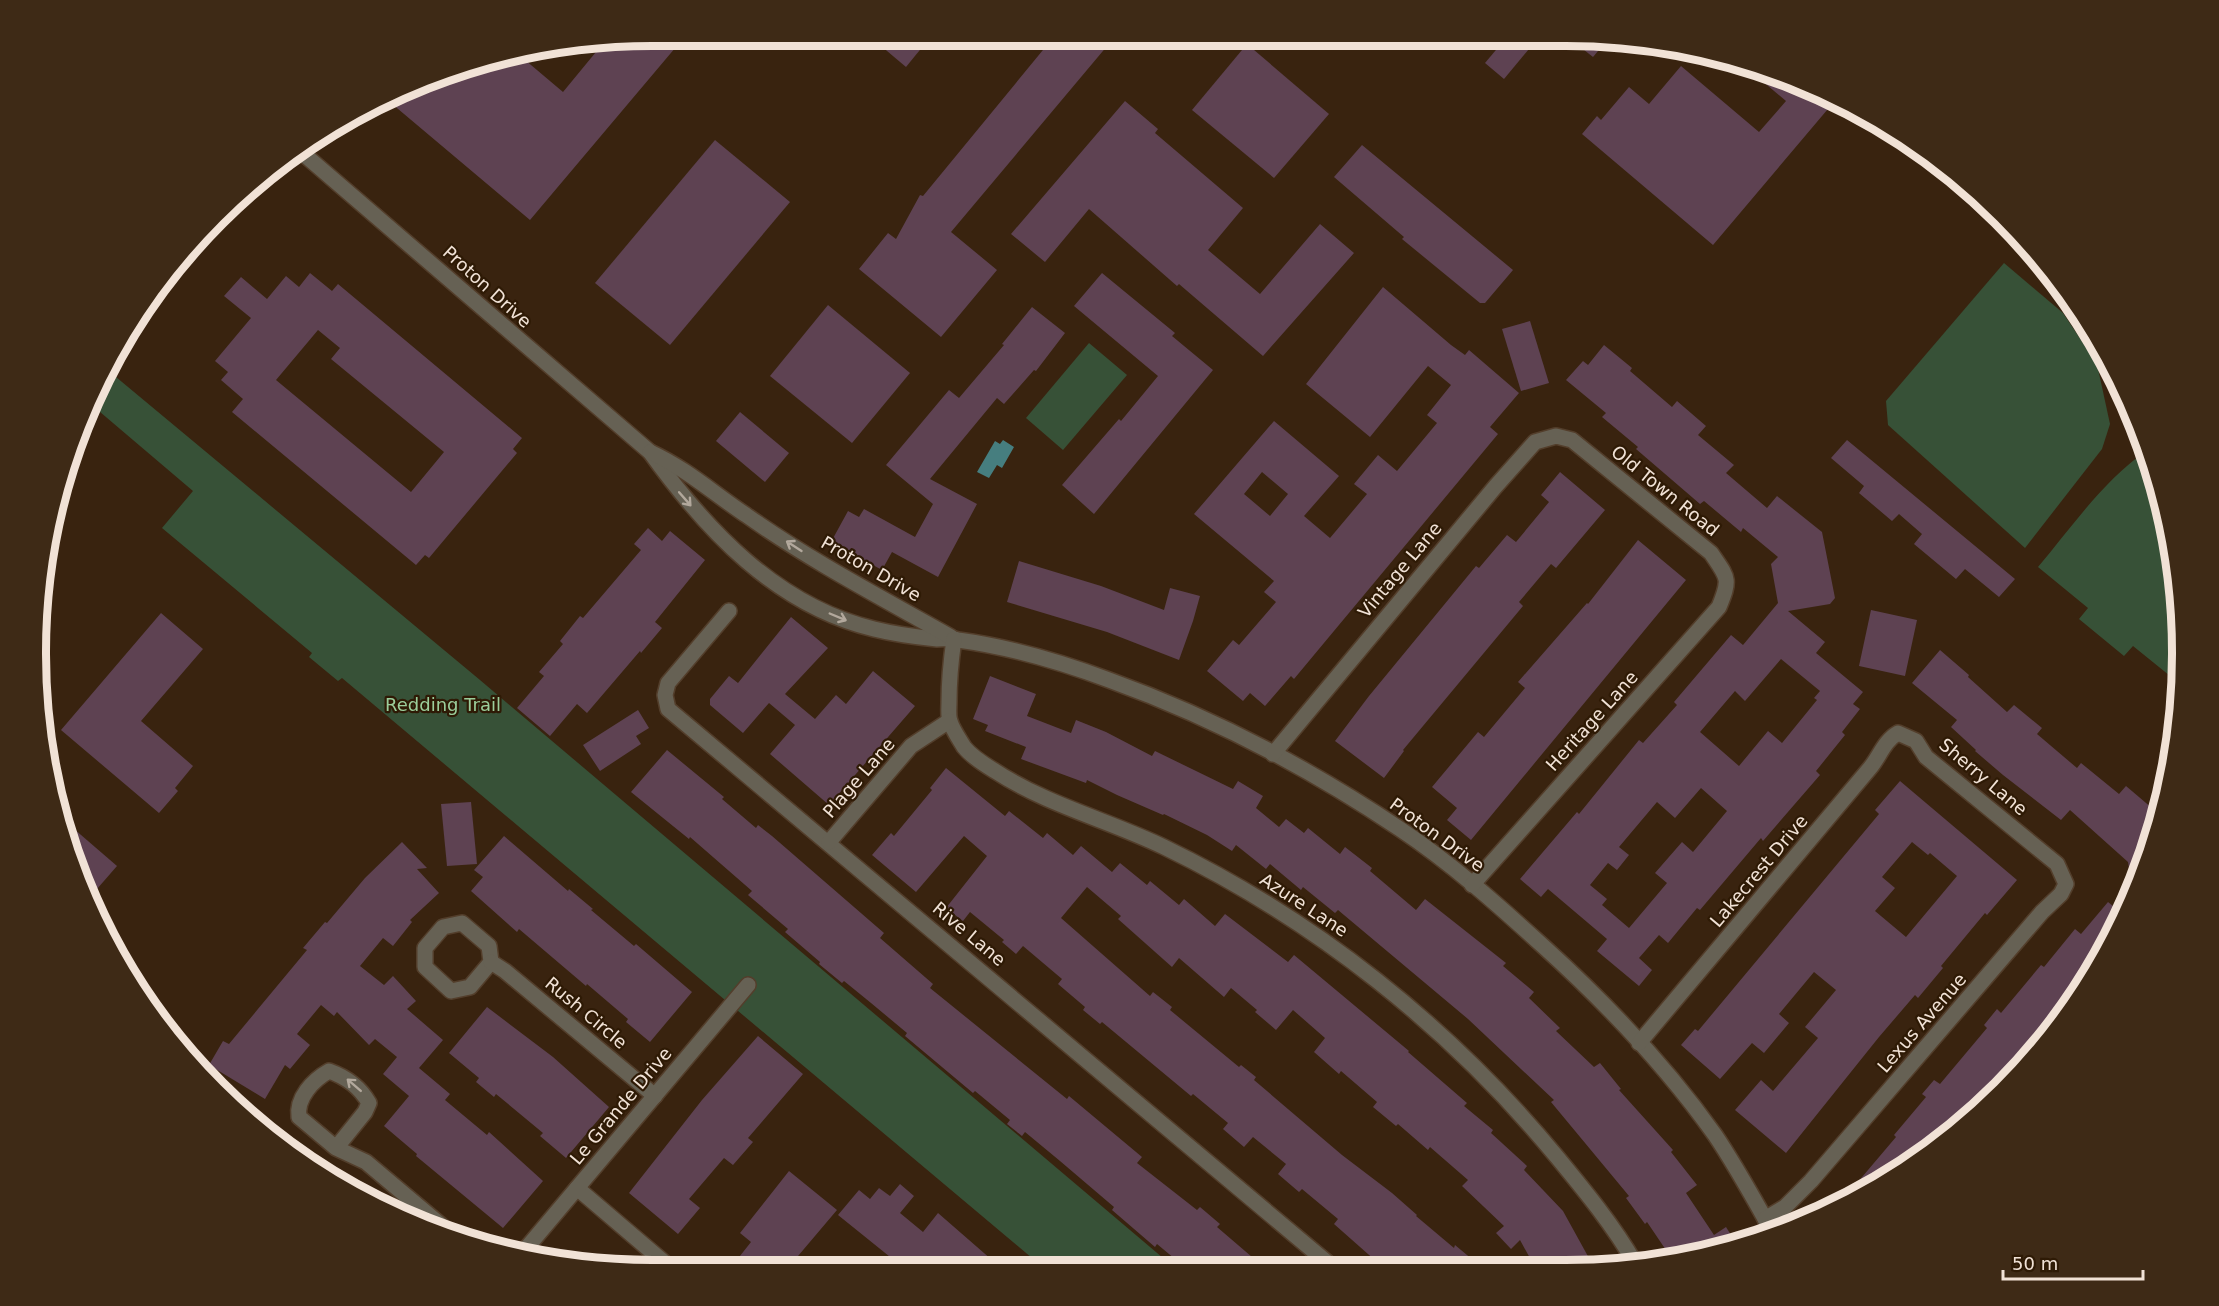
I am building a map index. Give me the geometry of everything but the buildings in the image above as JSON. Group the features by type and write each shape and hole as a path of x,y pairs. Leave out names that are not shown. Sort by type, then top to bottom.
{"street":[{"name":"Proton Drive","path":"306,156 650,452 674,486 730,548 804,603 874,629 1008,648 1107,679 1197,714 1331,786 1403,831 1472,885 1581,980 1678,1087 1716,1137 1768,1224"},
{"name":"Vintage Lane","path":"1273,754 1535,442 1556,436 1572,440"},
{"name":"Old Town Road","path":"1572,440 1711,554 1727,576"},
{"name":"Proton Drive","path":"650,452 672,462 745,515 834,572 954,639"},
{"name":"Heritage Lane","path":"1472,885 1719,607 1726,591 1727,576"},
{"name":"Rive Lane","path":"729,611 668,683 665,695 668,708 1324,1260"},
{"name":"Azure Lane","path":"954,639 949,673 950,721 965,748 1013,783 1044,799 1163,846 1242,888 1358,964 1469,1061 1532,1126 1586,1192 1630,1255"},
{"name":"Plage Lane","path":"829,842 911,746 950,721"},
{"name":"Lakecrest Drive","path":"1639,1043 1870,768 1881,754 1886,742 1898,733 1910,737"},
{"name":"Sherry Lane","path":"1910,737 1916,741 1926,757 2034,844"},
{"name":"Lexus Avenue","path":"1765,1219 1785,1207 1811,1181 2042,912 2061,894 2066,884 2057,864 2034,844"},
{"name":"Rush Circle","path":"462,923 489,946 491,962 470,987 451,991 425,967 425,948 443,927 462,923"},
{"name":"Rush Circle","path":"491,962 505,971 656,1096"},
{"name":"Le Grande Drive","path":"528,1246 748,985"},
{"path":"336,1148 365,1112 369,1103 363,1092 344,1076 329,1071 320,1076 300,1100 299,1117 336,1148 366,1162 431,1217"},
{"path":"578,1188 662,1260"}],"green space":[{"path":"2004,263 2063,313 2097,364 2110,424 2102,449 2025,548 1888,425 1886,401"},
{"path":"1089,343 1127,375 1063,450 1026,418"},
{"name":"Redding Trail","path":"114,375 480,680 1165,1260 1034,1260 342,678 338,681 309,657 312,653 162,528 193,491 98,410"},
{"path":"2139,456 2161,535 2171,613 2171,677 2133,646 2124,656 2079,619 2088,608 2038,567 2075,521"}],"water":[{"path":"1003,440 1014,447 1002,468 997,465 989,478 977,472 995,441 1000,444"}]}
